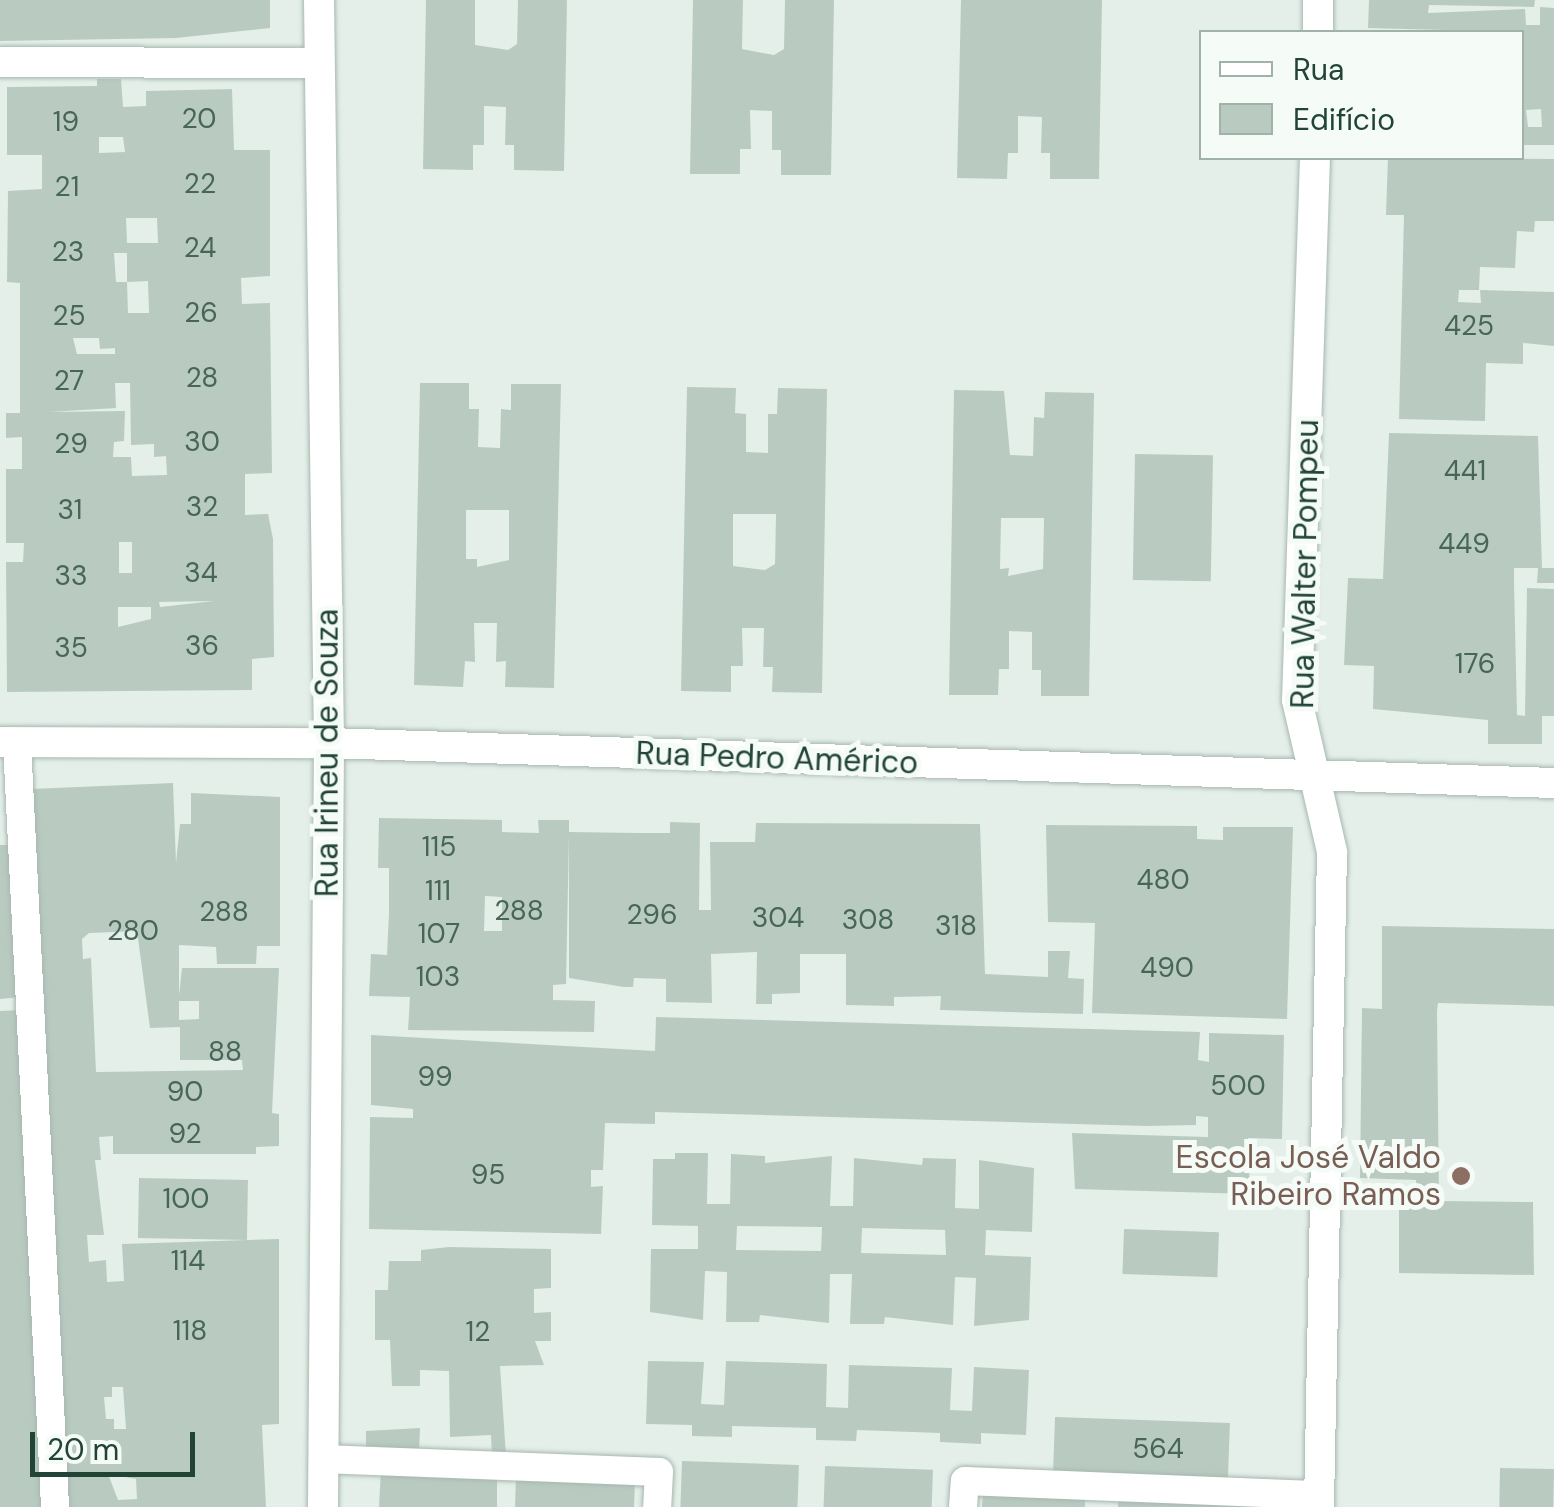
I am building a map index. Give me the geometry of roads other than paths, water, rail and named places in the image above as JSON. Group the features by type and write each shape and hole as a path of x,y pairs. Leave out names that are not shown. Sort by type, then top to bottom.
{"street":[{"name":"Rua Irineu de Souza","path":"318,0 329,743 323,1507"},
{"path":"1318,0 1318,30"},
{"path":"0,62 317,63"},
{"name":"Rua Walter Pompeu","path":"1315,160 1297,700 1332,852 1319,1501"},
{"name":"Rua Pedro Américo","path":"8,742 329,743 1554,783"}],"lane":[{"path":"8,742 54,1507"},
{"path":"323,1459 658,1472 658,1507"},
{"path":"963,1507 965,1481 1319,1501"}],"place":[{"name":"Escola José Valdo Ribeiro Ramos","path":"1461,1176"}]}
